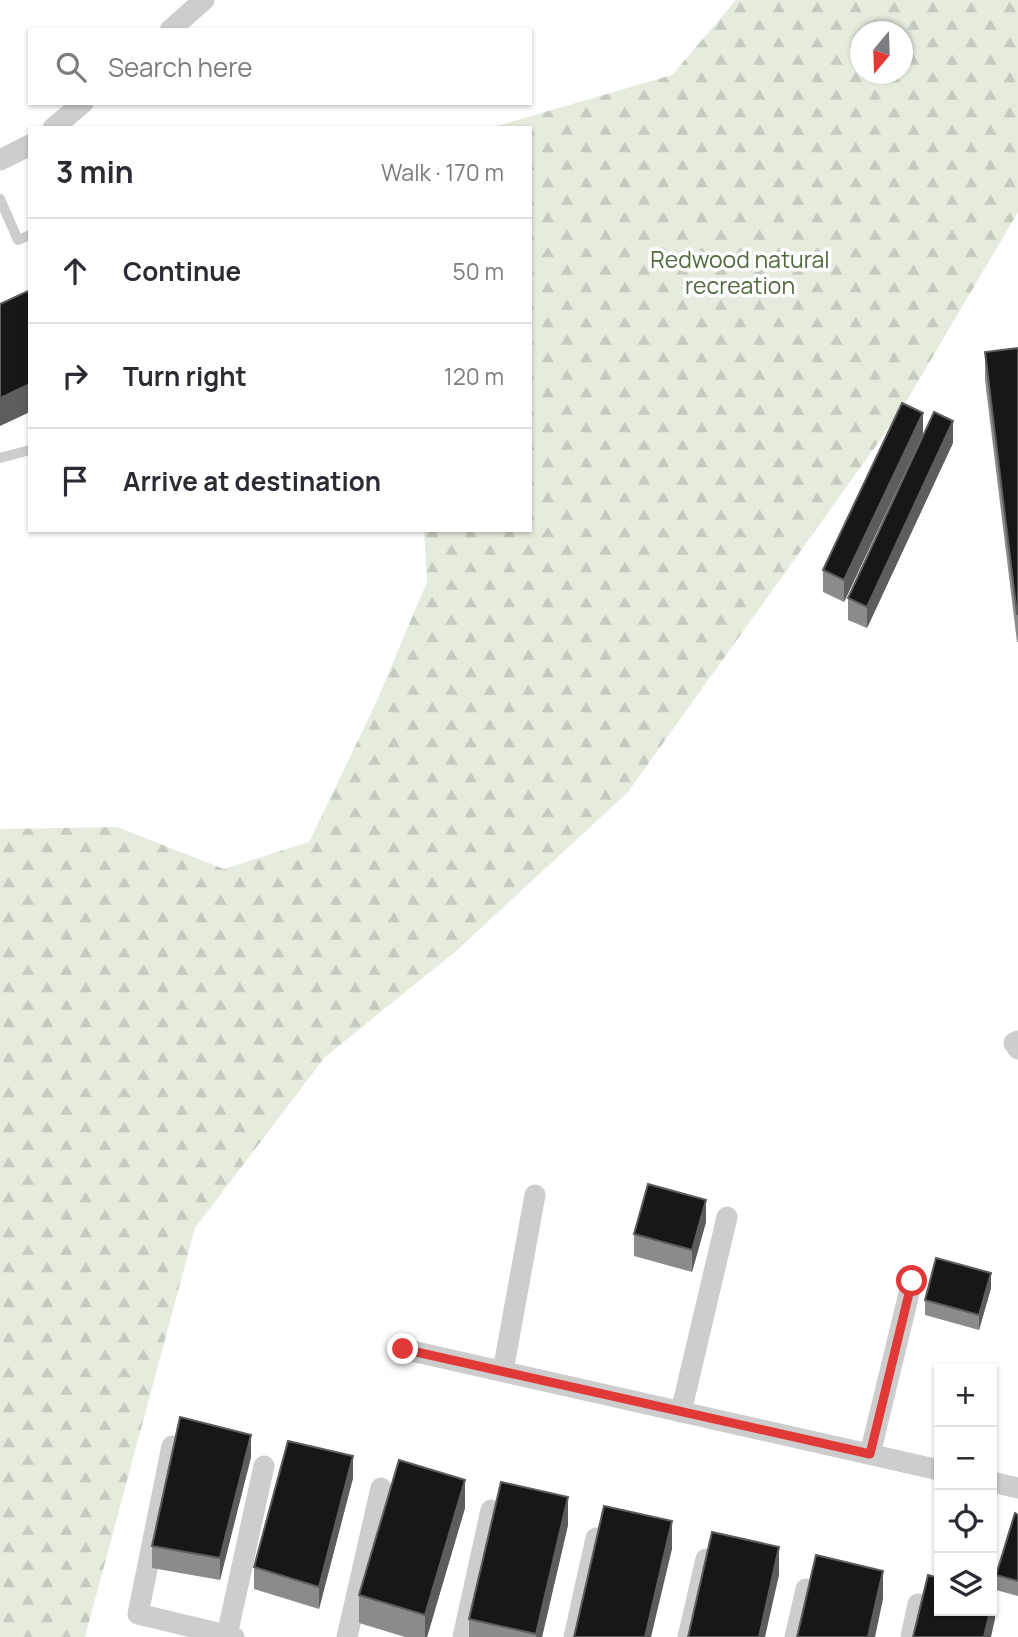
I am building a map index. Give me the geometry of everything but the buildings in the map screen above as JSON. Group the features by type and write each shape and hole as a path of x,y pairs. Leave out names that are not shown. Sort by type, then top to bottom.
{"street":[{"path":"172,28 204,0"},
{"path":"55,126 81,105"},
{"path":"0,160 28,146"},
{"path":"1018,1041 1014,1043 1018,1049"},
{"path":"503,1371 535,1195"},
{"path":"681,1412 727,1217"},
{"path":"870,1454 912,1281"},
{"path":"403,1349 934,1469"},
{"path":"172,1446 138,1614 231,1636 264,1466"},
{"path":"997,1483 1018,1488"},
{"path":"347,1637 381,1488"},
{"path":"463,1637 491,1510"},
{"path":"574,1637 596,1538"},
{"path":"688,1637 706,1559"},
{"path":"795,1637 806,1589"},
{"path":"911,1637 918,1604"}],"lane":[{"path":"0,199 18,240 28,236"},
{"path":"0,458 28,451"}],"green space":[{"name":"Redwood natural recreation","path":"736,0 1018,0 1018,212 900,412 628,792 455,952 325,1057 195,1228 85,1637 0,1637 0,829 117,827 224,869 309,842 375,705 427,582 424,532 532,532 532,126 497,126 672,75"}],"route":[{"path":"403,1349 870,1454 912,1281"}]}
